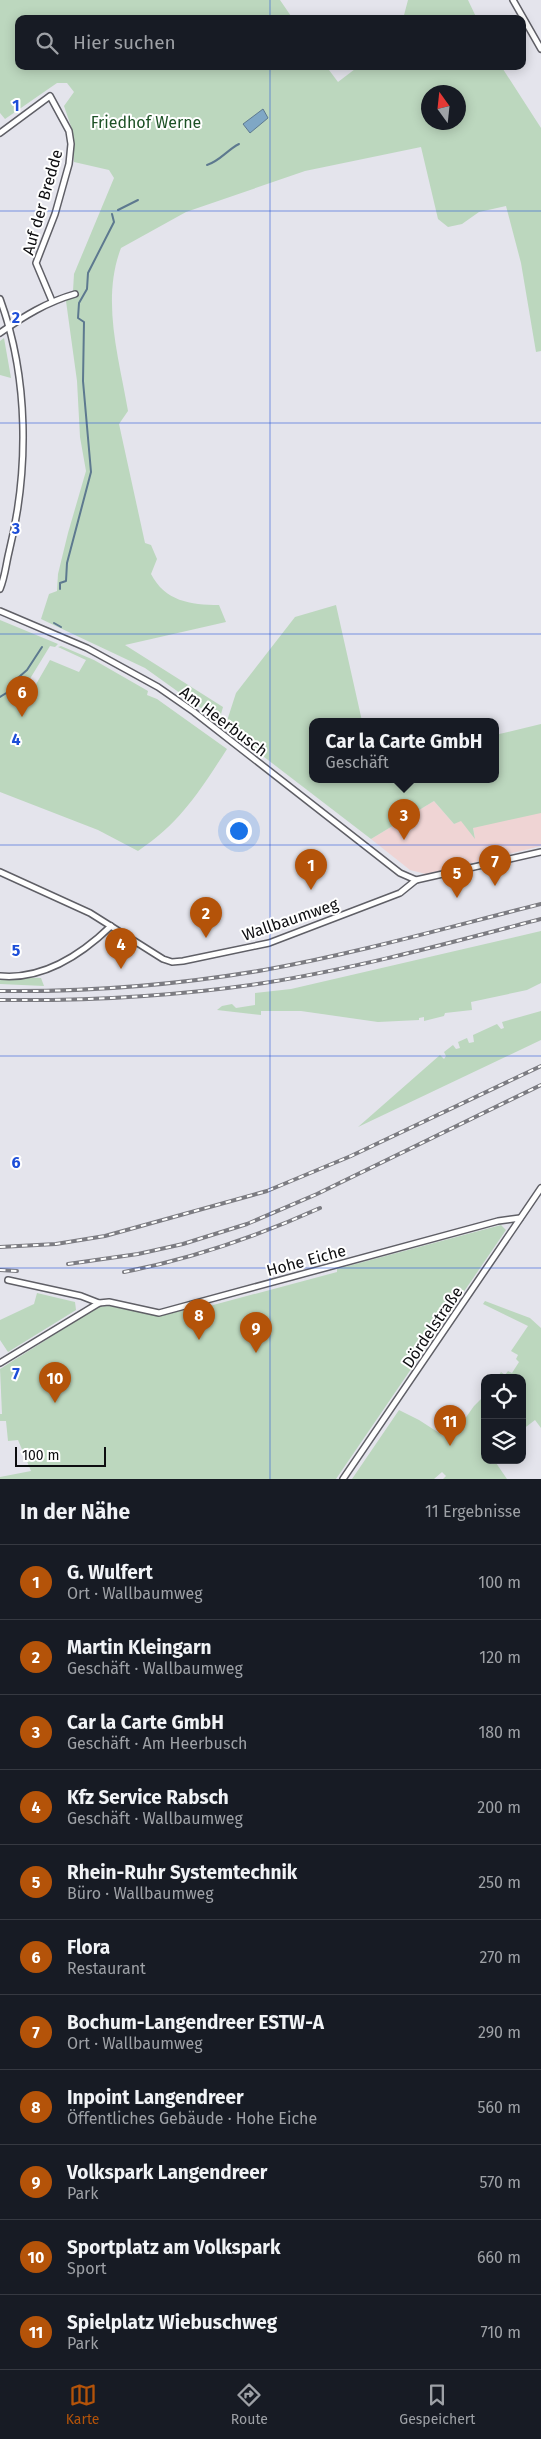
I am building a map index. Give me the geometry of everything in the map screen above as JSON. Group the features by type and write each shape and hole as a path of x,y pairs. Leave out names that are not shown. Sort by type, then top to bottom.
{"street":[{"path":"513,0 522,15"},
{"path":"526,23 541,49"},
{"name":"Auf der Bredde","path":"0,133 50,96 69,131 71,144 70,159 55,214 36,263 52,301"},
{"path":"0,333 52,301 75,294"},
{"path":"0,299 9,326 19,379 22,463 17,514 0,589"},
{"name":"Am Heerbusch","path":"0,611 86,648 158,688 194,712 400,873 416,880"},
{"name":"Wallbaumweg","path":"0,872 54,895 111,926 163,959 183,962 269,943 400,892 416,880 541,852"},
{"path":"0,976 21,977 39,973 83,950 111,926"},
{"name":"Dördelstraße","path":"343,1479 541,1188"},
{"name":"Hohe Eiche","path":"8,1280 80,1296 99,1303 109,1302 159,1313 498,1221 520,1218"},
{"path":"0,1363 99,1303"}],"shaded area":[{"path":"434,801 454,824 461,820 475,838 473,828 541,801 541,846 426,874 410,870 371,839"}],"green space":[{"name":"Friedhof Werne","path":"0,0 280,0 290,15 15,15 15,70 329,70 338,82 354,70 504,70 541,128 541,351 536,352 521,263 506,206 479,212 462,224 448,227 438,219 421,147 305,171 186,212 121,248 112,288 112,308 117,350 128,411 119,424 145,543 151,545 157,559 151,574 163,590 179,600 198,604 219,605 226,622 125,645 223,707 219,721 145,668 41,619 49,594 57,591 58,574 86,471 80,437 77,381 66,301 73,291 74,274 114,178 109,170 74,162 73,132 64,106 74,92 67,83 57,83 5,119 0,113"},
{"path":"408,0 468,0 475,15 404,15"},
{"path":"4,338 11,378 0,375 0,341"},
{"path":"336,605 361,718 309,718 309,783 499,783 499,734 541,724 541,813 473,828 475,839 461,821 454,824 434,801 371,839 225,727 236,693 295,617"},
{"path":"0,620 58,644 55,647 50,646 28,682 35,686 50,660 79,672 86,660 58,647 61,646 94,660 148,691 147,695 157,699 227,749 198,793 178,817 138,851 98,830 0,792"},
{"path":"541,931 541,983 527,990 471,1002 472,1010 445,1013 444,1016 424,1021 424,1017 419,1018 419,1020 378,1022 301,1011 261,1011 261,1015 217,1010 222,1006 232,1004 236,1008 255,1005 255,993 291,989"},
{"path":"0,976 41,978 44,986 0,984"},
{"path":"541,1011 541,1040 358,1127 440,1055 444,1059 446,1056 444,1052 453,1045 456,1049 460,1048 458,1042 467,1038 469,1043 474,1042 473,1035 497,1024 501,1029 504,1028 502,1022"},
{"path":"501,1225 506,1230 336,1479 0,1479 0,1477 31,1471 18,1440 8,1441 6,1421 0,1421 0,1414 2,1414 0,1369 98,1307 109,1306 159,1316 201,1306 202,1308"},
{"path":"37,1293 75,1302 76,1310 8,1352 0,1340 0,1320 34,1304"},
{"path":"485,1301 530,1318 541,1328 541,1428 535,1420 526,1427 526,1374 506,1374 508,1371 512,1373 519,1362 516,1359 518,1355 511,1351 528,1326 483,1304"},
{"path":"481,1399 481,1464 497,1464 507,1479 443,1479 446,1476 442,1472 434,1479 352,1479 399,1410 419,1420 450,1440"}],"water":[{"path":"263,109 268,118 250,133 243,124"}],"waterway":[{"path":"207,165 216,161 239,144"},
{"path":"118,210 138,200"},
{"path":"60,589 60,583 66,581 67,563 91,472 83,381 84,322 78,318 79,303 87,289 88,273 114,222 112,214"},
{"path":"54,623 61,627"},
{"path":"0,697 8,692 12,683 27,670 42,647"}],"railway":[{"path":"0,991 66,990 165,984 264,970 369,948 541,904"},
{"path":"0,1000 67,1000 133,997 264,983 369,962 541,919"},
{"path":"0,1247 56,1244 105,1236 267,1191 351,1156 541,1066"},
{"path":"68,1264 138,1254 183,1244 247,1224 317,1194 541,1085"},
{"path":"124,1272 224,1246 320,1208"},
{"path":"0,1270 17,1271"}],"place":[{"name":"Flora","path":"22,717"},
{"name":"Car la Carte GmbH","path":"404,840"},
{"name":"Bochum-Langendreer ESTW-A","path":"495,886"},
{"name":"G. Wulfert","path":"311,890"},
{"name":"Rhein-Ruhr Systemtechnik","path":"457,898"},
{"name":"Martin Kleingarn","path":"206,938"},
{"name":"Kfz Service Rabsch","path":"121,969"},
{"name":"Inpoint Langendreer","path":"199,1340"},
{"name":"Volkspark Langendreer","path":"256,1353"},
{"name":"Sportplatz am Volkspark","path":"55,1403"},
{"name":"Spielplatz Wiebuschweg","path":"450,1446"}]}
